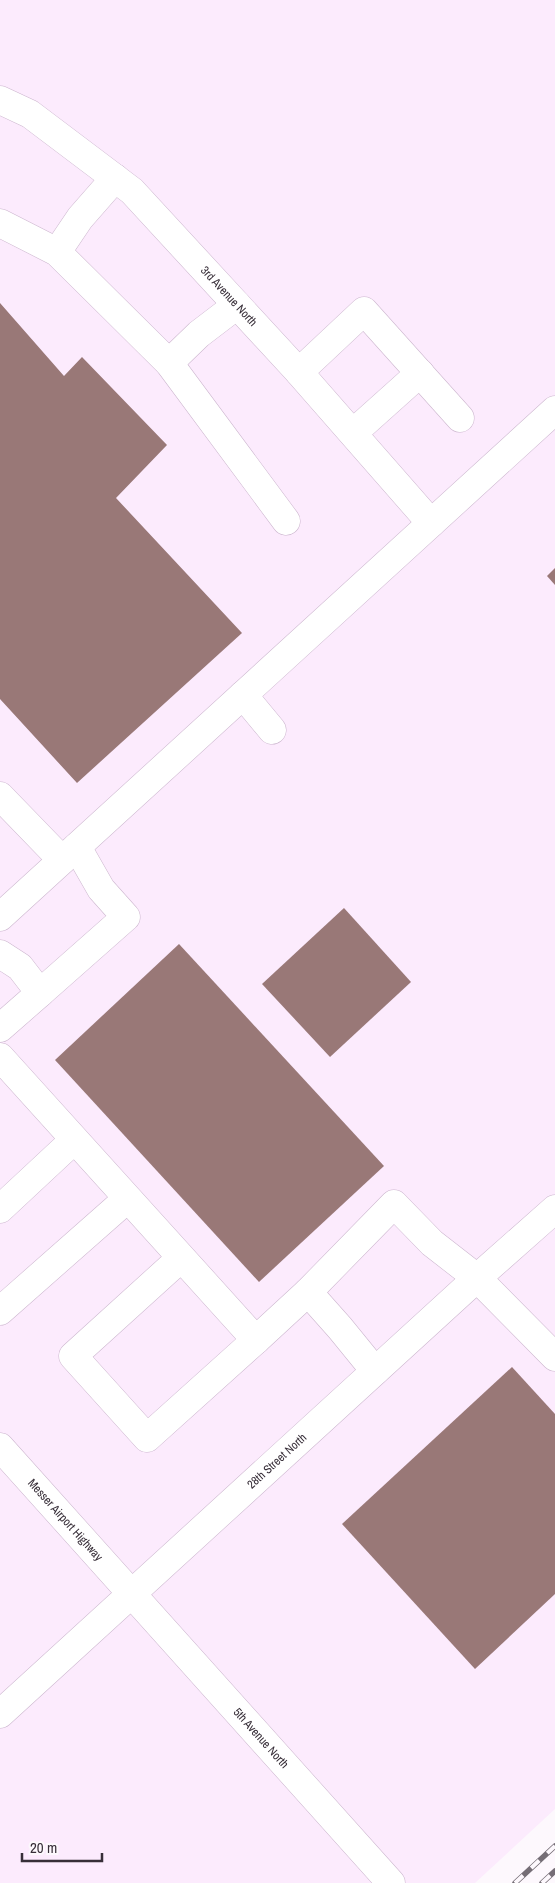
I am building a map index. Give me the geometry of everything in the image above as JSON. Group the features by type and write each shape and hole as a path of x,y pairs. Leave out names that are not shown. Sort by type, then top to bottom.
{"street":[{"name":"3rd Avenue North","path":"0,100 30,114 132,191 299,372 431,523"},
{"path":"57,252 80,218 115,178"},
{"path":"0,224 57,252 169,363 286,521"},
{"path":"169,363 199,334 237,305"},
{"path":"299,372 364,311 460,418"},
{"path":"353,433 420,373"},
{"path":"0,917 555,410"},
{"path":"243,695 272,730"},
{"path":"0,796 69,853 126,917 0,1028"},
{"path":"0,954 20,967 40,993"},
{"path":"0,1056 256,1340"},
{"path":"0,1209 74,1140"},
{"path":"0,1311 127,1199"},
{"path":"181,1258 73,1356 147,1438 308,1292 394,1204 432,1243 476,1278 555,1357"},
{"name":"28th Street North","path":"0,1714 555,1208"},
{"path":"308,1292 375,1371"},
{"name":"Messer Airport Highway","path":"0,1447 131,1593"},
{"name":"5th Avenue North","path":"131,1593 391,1883"}],"shaded area":[{"path":"0,0 555,0 555,1809 475,1883 0,1883"}],"building":[{"path":"0,303 64,376 82,357 167,445 116,498 242,633 77,783 0,699"},
{"path":"555,568 555,585 547,576"},
{"path":"344,908 411,982 330,1057 262,984"},
{"path":"179,944 384,1166 259,1282 55,1060"},
{"path":"512,1367 555,1414 555,1594 475,1669 342,1524"}],"railway":[{"path":"515,1883 555,1846"},
{"path":"542,1883 555,1871"}]}
